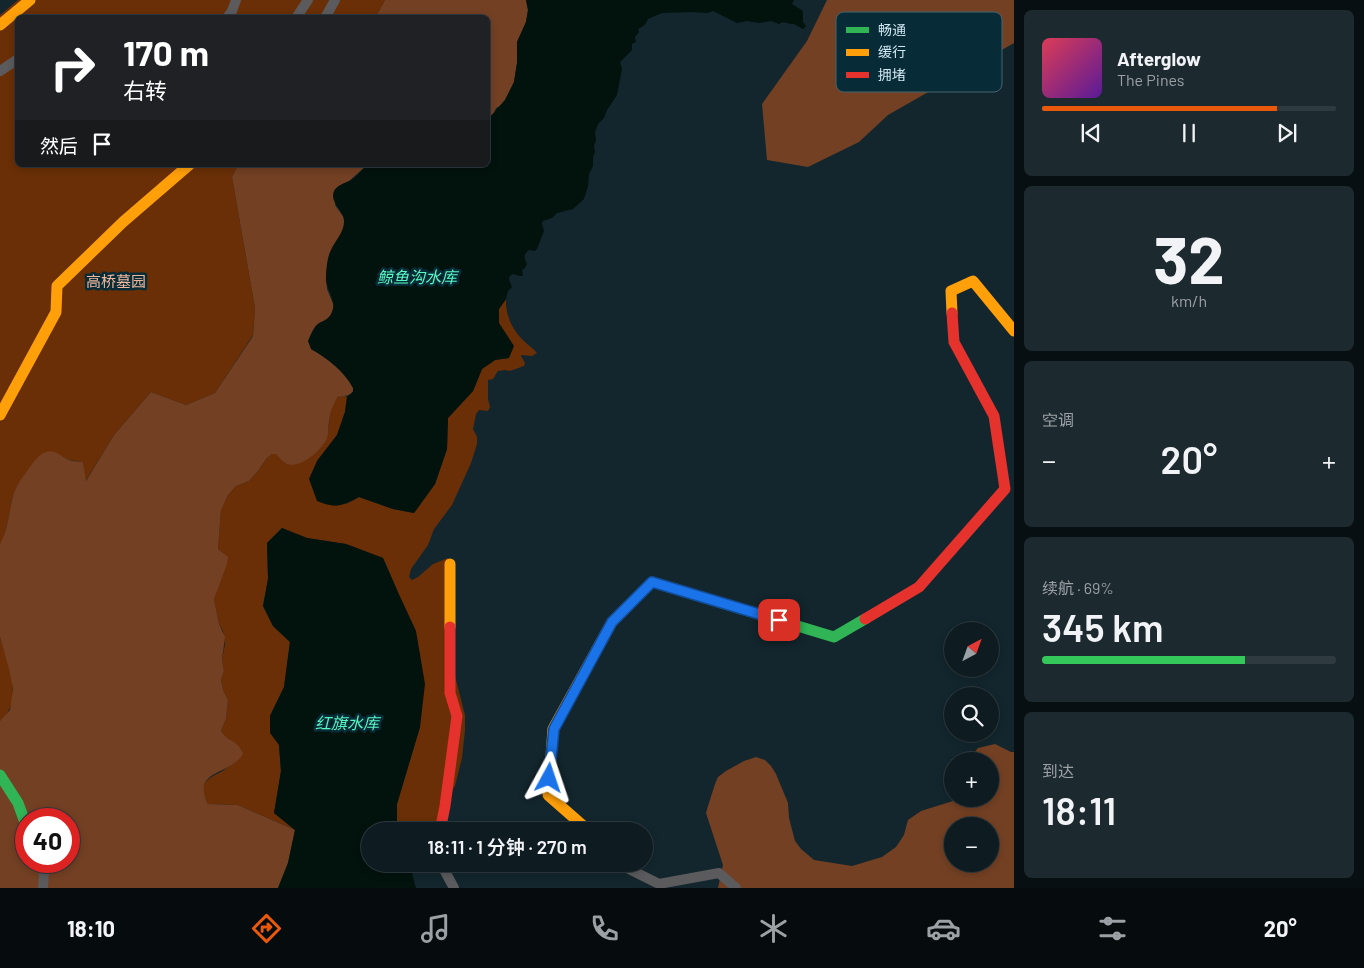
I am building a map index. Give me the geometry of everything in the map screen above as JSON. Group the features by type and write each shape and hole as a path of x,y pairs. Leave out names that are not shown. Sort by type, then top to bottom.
{"street":[{"path":"0,25 30,0"},
{"path":"229,15 236,0"},
{"path":"298,15 308,0"},
{"path":"326,15 334,0"},
{"path":"0,70 15,61"},
{"path":"0,415 56,312 57,286 123,222 187,167"},
{"path":"579,822 548,795 554,729 612,622 652,582 834,637 919,587 1005,489 994,416 954,342 951,291 973,281 1014,331"},
{"path":"442,822 457,716 450,693 450,564"},
{"path":"0,775 20,808"},
{"path":"445,872 454,888"},
{"path":"636,872 659,884 719,873 736,888"},
{"path":"43,888 44,873"}],"green space":[{"name":"高桥墓园","path":"18,0 385,0 377,15 15,15 15,167 237,167 232,177 255,308 253,335 215,393 186,405 151,392 114,435 85,482 83,462 69,460 53,452 46,452 36,460 17,486 12,499 3,540 0,544 0,15"},
{"path":"506,299 508,317 513,328 537,353 532,356 522,355 525,363 524,366 510,371 498,371 493,379 488,380 490,407 488,411 479,410 476,414 473,429 477,437 477,444 471,463 452,505 434,529 428,545 411,569 409,577 412,580 433,564 448,558 454,672 465,715 465,730 462,758 455,786 445,801 440,822 397,822 397,804 420,727 397,590 383,558 346,544 307,538 282,528 267,543 268,579 263,606 273,626 290,642 284,687 270,716 279,745 281,771 274,813 295,830 238,805 208,804 203,789 206,782 236,762 230,740 224,737 221,731 226,719 228,700 221,680 224,671 222,660 225,644 214,599 227,557 218,549 221,509 228,495 236,486 249,481 272,454 328,435 330,414 334,403 336,399 343,396 347,397 345,412 337,435 317,461 346,504 359,497 393,509 414,513 435,484 447,449 448,418 473,391 482,369 495,360 509,358 499,324 499,309"},
{"path":"0,637 10,670 13,693 12,703 0,721"}],"shaded area":[{"path":"385,0 526,0 528,10 526,22 517,42 517,63 514,82 505,100 496,108 490,124 490,15 377,15"},
{"path":"827,0 1014,0 1014,43 1002,50 1002,12 836,12 836,92 928,92 888,115 859,142 808,167 767,160 762,104 807,41"},
{"path":"237,167 365,167 349,181 339,186 335,205 345,219 344,227 327,269 326,278 327,289 334,306 331,315 316,326 311,349 340,371 354,388 353,391 346,396 336,399 330,416 327,438 311,457 299,464 293,465 287,464 276,454 272,454 249,481 236,486 228,495 221,510 218,549 228,557 214,599 219,624 225,637 222,660 224,671 221,680 228,700 226,719 221,731 227,738 236,743 243,754 230,766 208,779 204,785 204,793 208,804 238,805 295,830 288,863 278,888 0,888 0,721 10,710 13,689 0,637 0,544 6,531 16,488 34,461 43,453 49,451 55,452 71,461 83,462 86,481 114,435 151,392 186,405 215,393 253,336 255,308 232,177"},
{"path":"995,744 1014,752 1014,888 718,888 723,865 706,813 718,777 744,761 756,757 765,760 771,766 788,803 789,818 795,841 801,849 814,860 852,866 882,857 896,847 904,835 908,820 921,811 944,804 944,807 999,807 999,752 975,752 978,748"}],"water":[{"name":"鲸鱼沟水库","path":"526,0 794,0 792,4 803,11 803,22 806,26 803,29 794,24 783,22 779,24 771,21 737,23 713,11 708,13 662,13 648,19 645,25 638,29 639,32 635,37 636,42 632,44 632,50 620,62 622,69 617,95 604,118 598,124 595,132 593,166 589,174 584,199 573,209 557,213 552,218 543,221 544,231 537,249 535,251 529,250 525,255 527,264 522,270 523,276 513,274 510,276 509,279 512,287 499,309 499,323 514,346 509,358 495,360 482,369 473,391 448,418 447,449 435,484 414,513 393,509 359,497 348,503 334,506 317,501 309,479 317,461 337,435 345,412 347,397 353,392 353,388 345,376 329,361 311,349 308,341 315,327 329,317 333,309 333,302 326,280 327,264 330,253 344,226 344,218 335,203 334,191 340,185 350,181 365,167 490,167 490,117 505,100 514,82 517,63 517,42 526,22 528,10"},
{"name":"红旗水库","path":"282,528 307,538 346,544 383,558 416,631 425,684 420,727 397,804 397,822 361,822 361,872 412,872 416,888 278,888 288,863 295,830 274,813 281,771 279,745 270,733 270,716 284,687 290,642 273,626 263,606 268,579 267,543"}],"traffic: fast":[{"path":"628,606 652,582 834,637 865,619"},
{"path":"0,775 20,808"}],"traffic: slow":[{"path":"0,25 30,0"},
{"path":"0,415 56,312 57,286 123,222 187,167"},
{"path":"952,313 951,291 973,281 1014,331"},
{"path":"450,564 450,627"},
{"path":"579,822 548,795 553,729 612,622 628,606"}],"traffic: jam":[{"path":"865,619 919,587 1005,489 994,416 954,342 952,313"},
{"path":"442,822 457,716 450,693 450,627"}],"route":[{"path":"549,778 554,729 612,622 652,582 779,620"}]}
